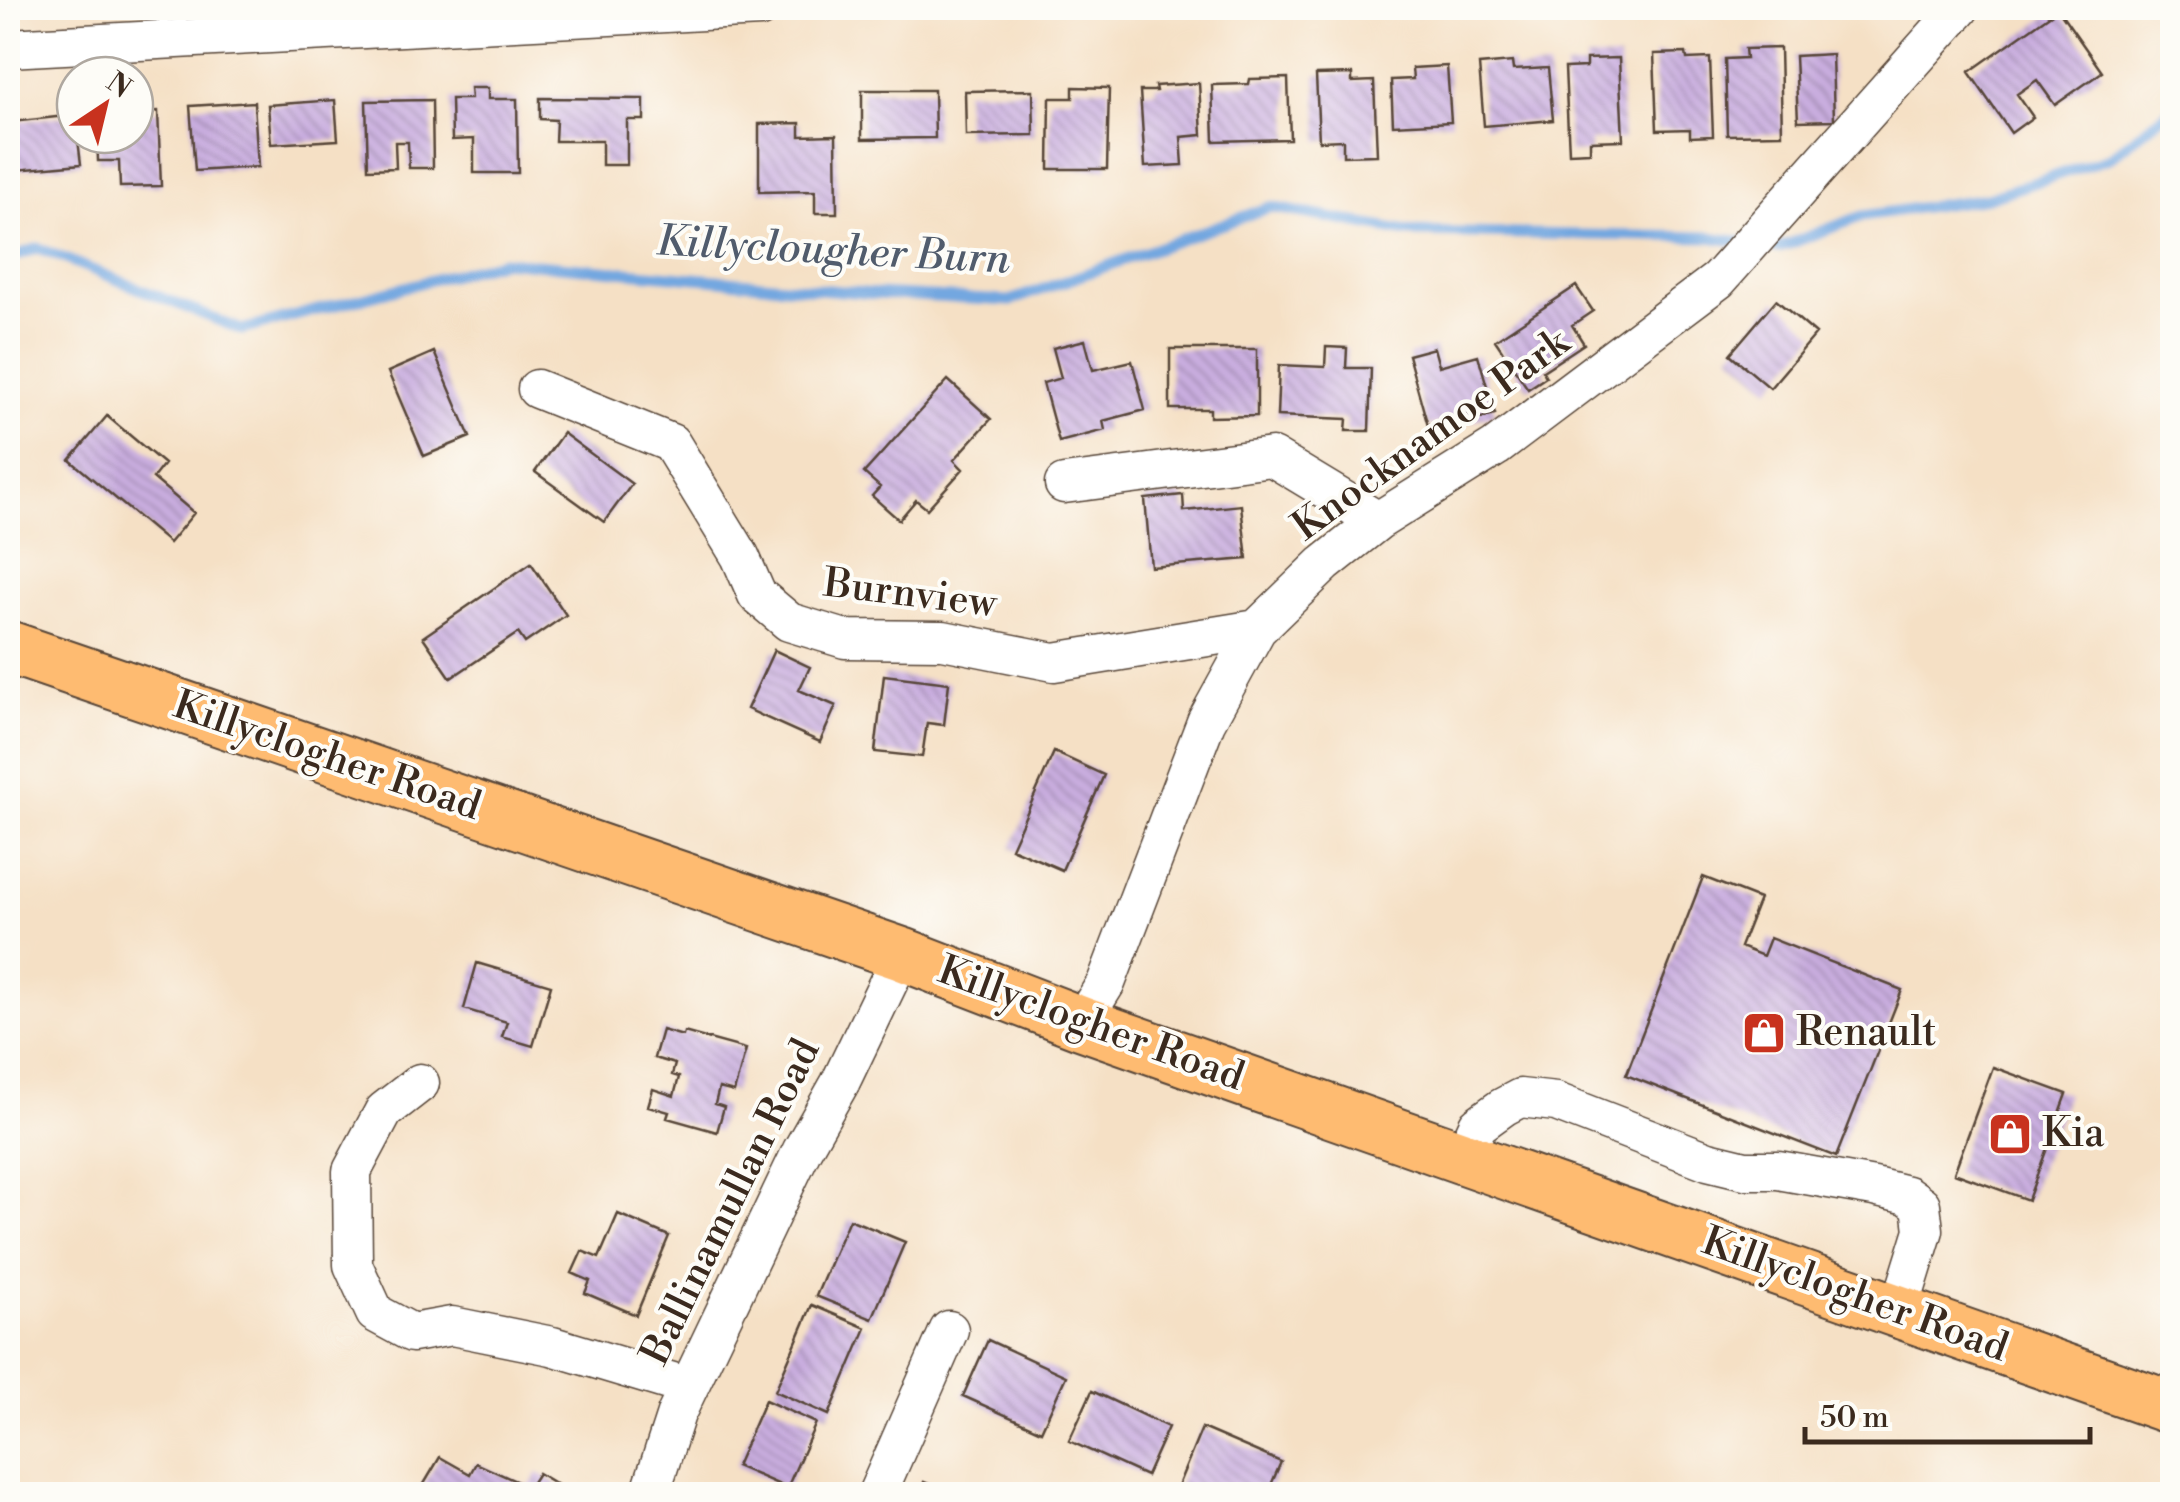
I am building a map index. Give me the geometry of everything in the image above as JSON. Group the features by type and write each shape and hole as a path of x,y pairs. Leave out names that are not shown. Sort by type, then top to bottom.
{"highway":[{"name":"Killyclogher Road","path":"8,647 902,954 1082,1023 2172,1408"}],"street":[{"path":"8,48 760,8"},
{"name":"Knocknamoe Park","path":"1082,1023 1106,984 1206,722 1257,630 1324,564 1378,521 1496,447 1718,280 1960,8"},
{"name":"Burnview","path":"537,389 671,443 740,556 756,595 789,622 845,639 943,640 1054,662 1257,630"},
{"path":"1064,484 1272,457 1378,521"},
{"name":"Ballinamullan Road","path":"664,1490 676,1414 802,1150 840,1084 902,954"},
{"path":"420,1083 384,1111 352,1171 353,1265 374,1313 412,1334 452,1326 552,1346 689,1388"},
{"path":"1463,1157 1478,1126 1520,1098 1556,1102 1708,1161 1907,1195 1921,1205 1924,1230 1899,1311"},
{"path":"877,1494 949,1330"}],"building":[{"path":"2058,9 2102,72 2055,105 2037,80 2017,94 2033,117 2011,133 1969,72"},
{"path":"1780,48 1782,134 1727,135 1725,59 1746,58 1745,49"},
{"path":"1686,53 1687,59 1710,58 1713,136 1690,137 1690,129 1657,130 1654,54"},
{"path":"1832,54 1834,120 1798,121 1795,56"},
{"path":"1619,58 1623,140 1590,141 1590,152 1569,153 1565,68 1586,67 1586,59"},
{"path":"1512,62 1513,70 1548,68 1553,120 1484,126 1479,65"},
{"path":"1447,66 1451,122 1393,125 1391,80 1413,79 1412,68"},
{"path":"1352,74 1352,82 1374,81 1377,155 1343,156 1343,140 1319,141 1316,75"},
{"path":"1288,78 1290,139 1214,141 1212,85"},
{"path":"1199,83 1202,135 1181,137 1183,165 1145,167 1140,91"},
{"path":"1073,87 1109,88 1107,169 1049,169 1050,98 1073,98"},
{"path":"470,88 488,88 488,99 517,99 518,173 474,173 474,139 452,140 451,99 471,99"},
{"path":"862,90 934,90 935,138 862,139"},
{"path":"1033,90 1034,135 966,136 965,91"},
{"path":"540,98 644,99 644,120 627,120 627,165 602,165 602,141 555,141 556,120 540,119"},
{"path":"335,100 338,140 271,144 268,105"},
{"path":"432,100 433,168 409,168 408,142 395,142 396,168 368,169 366,101"},
{"path":"254,102 258,167 195,171 190,106"},
{"path":"158,111 161,186 120,187 119,161 98,161 98,155 155,155"},
{"path":"55,117 55,155 80,155 81,164 16,170 11,122"},
{"path":"800,123 800,136 836,135 837,213 815,213 815,191 759,192 759,124"},
{"path":"1576,286 1593,311 1572,325 1584,344 1543,371 1546,377 1528,389 1495,340"},
{"path":"1776,300 1816,334 1770,388 1730,354"},
{"path":"1085,340 1093,370 1132,361 1145,410 1103,421 1105,430 1059,442 1043,383 1061,378 1053,348"},
{"path":"1326,347 1347,348 1346,368 1371,368 1369,431 1346,431 1347,419 1277,416 1279,365 1325,367"},
{"path":"1434,348 1439,366 1478,355 1495,414 1468,422 1467,415 1428,426 1408,355"},
{"path":"1170,349 1257,349 1257,416 1210,417 1210,409 1170,409"},
{"path":"434,352 470,437 424,456 388,372"},
{"path":"948,380 991,419 954,460 963,469 927,509 916,500 899,520 872,496 880,487 864,473"},
{"path":"107,416 164,464 153,478 194,513 169,543 70,460"},
{"path":"563,433 632,484 604,522 535,472"},
{"path":"1183,495 1184,511 1241,505 1247,559 1151,567 1145,499"},
{"path":"531,563 566,615 525,643 518,633 451,678 423,637"},
{"path":"774,650 810,667 799,690 836,706 820,742 747,709"},
{"path":"884,675 949,683 944,725 927,723 922,757 875,752"},
{"path":"1054,752 1104,775 1062,870 1011,848"},
{"name":"Renault","path":"1703,877 1759,899 1740,947 1763,956 1770,938 1902,990 1836,1157 1626,1075"},
{"path":"477,963 551,985 533,1046 502,1037 507,1022 464,1009"},
{"path":"662,1030 746,1049 734,1092 719,1088 715,1104 724,1107 717,1132 667,1118 669,1112 648,1106 653,1089 674,1096 679,1077 672,1075 675,1064 654,1058"},
{"name":"Kia","path":"1993,1067 2067,1094 2028,1200 1954,1173"},
{"path":"618,1214 669,1236 636,1315 585,1293 590,1281 572,1273 582,1251 599,1258"},
{"path":"849,1219 905,1242 872,1319 816,1296"},
{"path":"812,1305 866,1328 829,1415 775,1391"},
{"path":"988,1340 1066,1376 1041,1431 963,1396"},
{"path":"1092,1391 1168,1427 1146,1476 1069,1441"},
{"path":"765,1400 816,1423 787,1488 736,1466"},
{"path":"1202,1428 1281,1462 1267,1494 1193,1494 1177,1488"},
{"path":"440,1457 470,1474 476,1463 529,1487 538,1473 558,1485 552,1494 418,1494"},
{"path":"924,1482 952,1494 919,1494"}],"waterway":[{"name":"Killyclougher Burn","path":"1759,245 1779,248 1862,216 1987,198 2109,158 2172,108"},
{"name":"Killyclougher Burn","path":"8,259 38,248 242,330 503,261 875,294 1010,301 1270,207 1407,232 1710,237 1741,242"}],"place":[{"name":"Renault","path":"1764,1033"},
{"name":"Kia","path":"2010,1134"}]}
